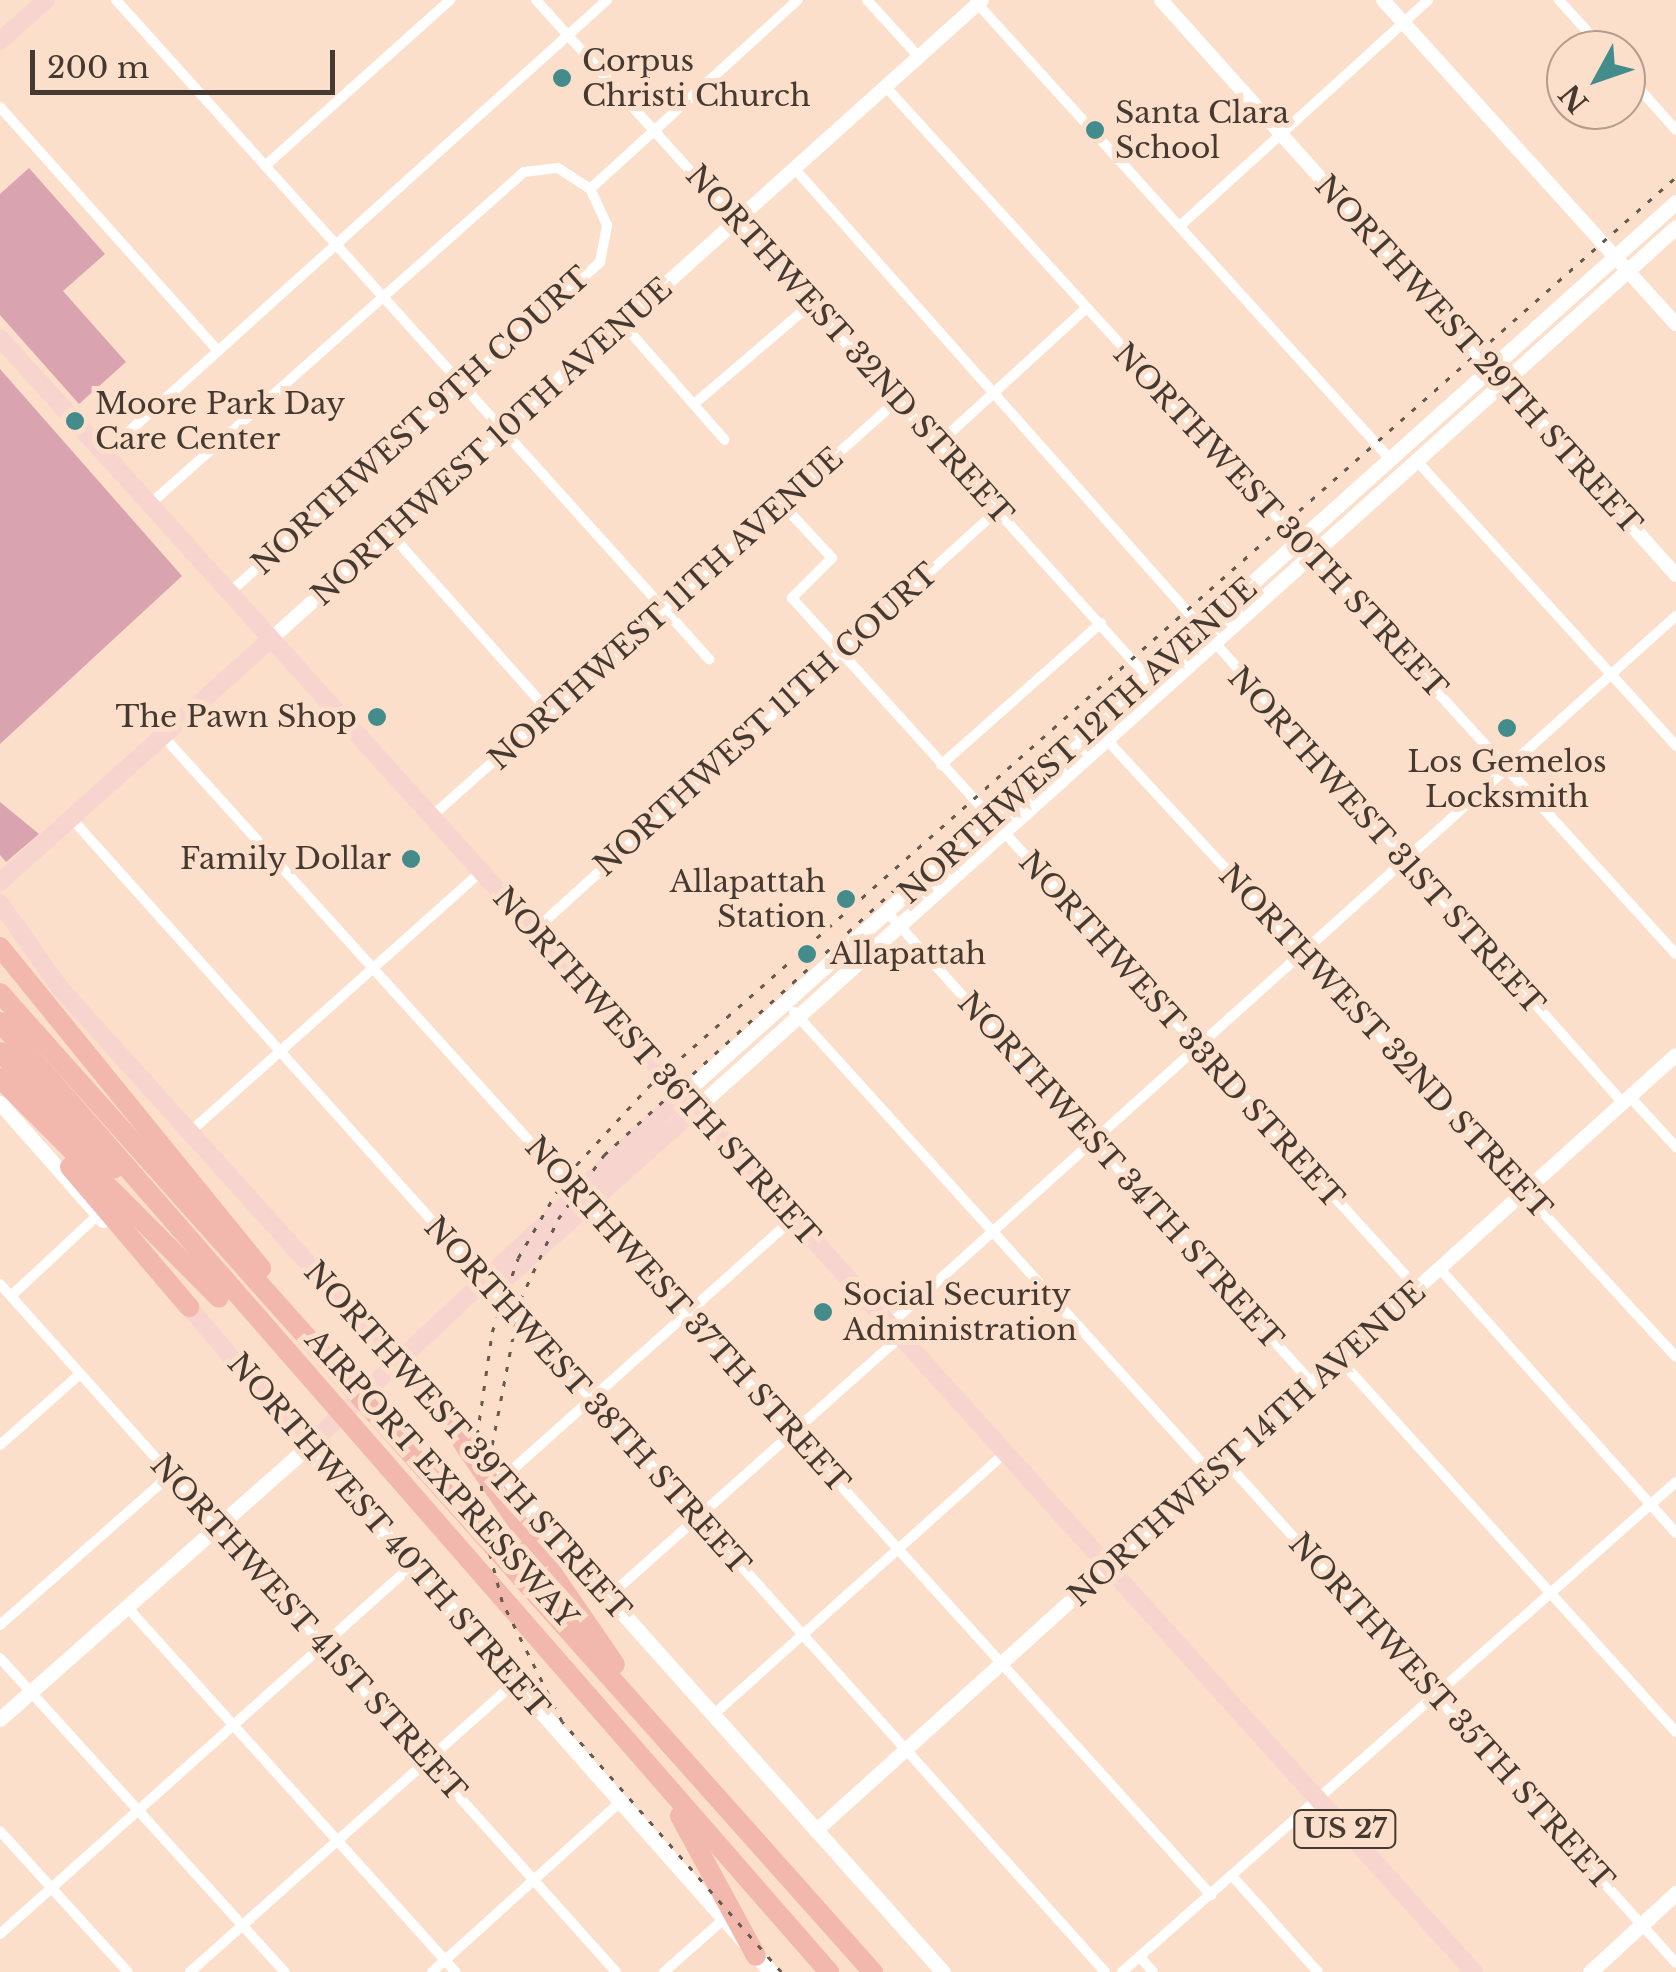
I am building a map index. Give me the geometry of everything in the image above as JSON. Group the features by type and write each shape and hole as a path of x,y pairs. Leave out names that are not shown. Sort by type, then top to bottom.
{"highway":[{"path":"0,946 304,1325"},
{"path":"0,962 52,1010"},
{"name":"AIRPORT EXPRESSWAY","path":"0,994 304,1325 873,1972"},
{"name":"AIRPORT EXPRESSWAY","path":"0,1022 206,1264 315,1381 829,1972"},
{"path":"0,1052 206,1264"},
{"path":"0,1078 234,1312 274,1336"},
{"path":"0,1086 189,1307"},
{"path":"442,1412 596,1629 627,1689"},
{"path":"632,1749 756,1956"}],"main road":[{"path":"0,41 46,0"},
{"name":"NORTHWEST 12TH AVENUE","path":"0,1719 486,1284 505,1280 582,1200 689,1102 786,1004 1676,202"},
{"name":"NORTHWEST 12TH AVENUE","path":"689,1102 800,1018 1676,226"},
{"name":"NORTHWEST 36TH STREET","path":"0,338 1474,1972"},
{"path":"1416,460 1448,407"},
{"path":"1353,517 1390,459"},
{"name":"NORTHWEST 10TH AVENUE","path":"0,882 272,639"},
{"name":"NORTHWEST 39TH STREET","path":"0,903 60,988 943,1972"},
{"name":"NORTHWEST 40TH STREET","path":"0,1104 98,1215 189,1307 409,1568 771,1972"},
{"path":"1590,1972 1676,1893"}],"street":[{"path":"116,0 708,659"},
{"path":"265,166 450,0"},
{"name":"NORTHWEST 32ND STREET","path":"536,0 739,220 810,304 900,399 1160,691"},
{"path":"104,454 607,0"},
{"path":"150,504 383,293 524,172 558,168 590,188 798,0"},
{"path":"867,0 919,57"},
{"name":"NORTHWEST 29TH STREET","path":"1160,0 1676,575"},
{"path":"1383,0 1676,324"},
{"path":"1181,224 1428,0"},
{"path":"1559,0 1586,30"},
{"path":"978,1 1390,459"},
{"name":"NORTHWEST 10TH AVENUE","path":"272,639 978,1"},
{"name":"NORTHWEST 30TH STREET","path":"886,86 1676,954"},
{"path":"1646,96 1676,130"},
{"path":"0,107 218,351"},
{"name":"NORTHWEST 31ST STREET","path":"796,169 1402,864 1627,1101 1676,1147"},
{"name":"NORTHWEST 9TH COURT","path":"230,592 600,262 607,226 590,188"},
{"path":"694,404 810,304"},
{"path":"938,443 1085,309"},
{"path":"623,324 725,440"},
{"name":"NORTHWEST 11TH AVENUE","path":"431,817 552,714 900,399"},
{"path":"1416,460 1676,746"},
{"name":"NORTHWEST 33RD STREET","path":"782,504 832,558 792,598 1418,1289"},
{"name":"NORTHWEST 11TH COURT","path":"534,931 998,510"},
{"path":"389,532 552,714"},
{"path":"606,1598 795,1431 992,1233 1676,616"},
{"path":"942,765 1102,623"},
{"name":"NORTHWEST 32ND STREET","path":"1094,726 1520,1195 1676,1357"},
{"name":"NORTHWEST 37TH STREET","path":"163,736 1211,1895"},
{"name":"NORTHWEST 38TH STREET","path":"72,818 590,1403 1105,1972"},
{"path":"191,1132 481,872"},
{"name":"NORTHWEST 34TH STREET","path":"888,914 1312,1384"},
{"path":"786,1004 1212,1474"},
{"name":"NORTHWEST 14TH AVENUE","path":"816,1831 1676,1056"},
{"path":"11,1296 98,1215"},
{"path":"503,1478 793,1219"},
{"path":"1440,1269 1676,1533"},
{"name":"NORTHWEST 41ST STREET","path":"0,1284 616,1972"},
{"path":"1340,1360 1676,1732"},
{"path":"0,1444 80,1374"},
{"path":"712,1717 1005,1453"},
{"name":"NORTHWEST 35TH STREET","path":"1226,1462 1438,1694 1676,1964"},
{"path":"0,1625 170,1475"},
{"path":"1122,1972 1234,1877 1676,1482"},
{"path":"0,1934 409,1568"},
{"path":"127,1606 456,1972"},
{"path":"0,1658 284,1972"},
{"path":"190,1972 514,1682"},
{"path":"432,1972 620,1802"},
{"path":"0,1831 128,1972"},
{"path":"1234,1877 1318,1972"},
{"path":"664,1972 724,1919"},
{"path":"1140,1957 1154,1972"}],"shaded area":[{"path":"29,168 105,254 63,291 126,362 79,404 0,315 0,194"},
{"path":"0,369 182,576 0,744"},
{"path":"0,802 39,834 6,862 0,855"}],"railway":[{"path":"781,1972 562,1722 502,1602 485,1536 477,1435 492,1332 518,1258 566,1176 648,1087 1676,177"},
{"path":"492,1445 520,1300 558,1219 604,1155 1127,677"}],"place":[{"name":"Corpus Christi Church","path":"562,78"},
{"name":"Santa Clara School","path":"1095,130"},
{"name":"Moore Park Day Care Center","path":"75,421"},
{"name":"The Pawn Shop","path":"377,717"},
{"name":"Los Gemelos Locksmith","path":"1507,728"},
{"name":"Family Dollar","path":"411,859"},
{"name":"Allapattah Station","path":"846,899"},
{"name":"Allapattah","path":"807,954"},
{"name":"Social Security Administration","path":"823,1312"}]}
